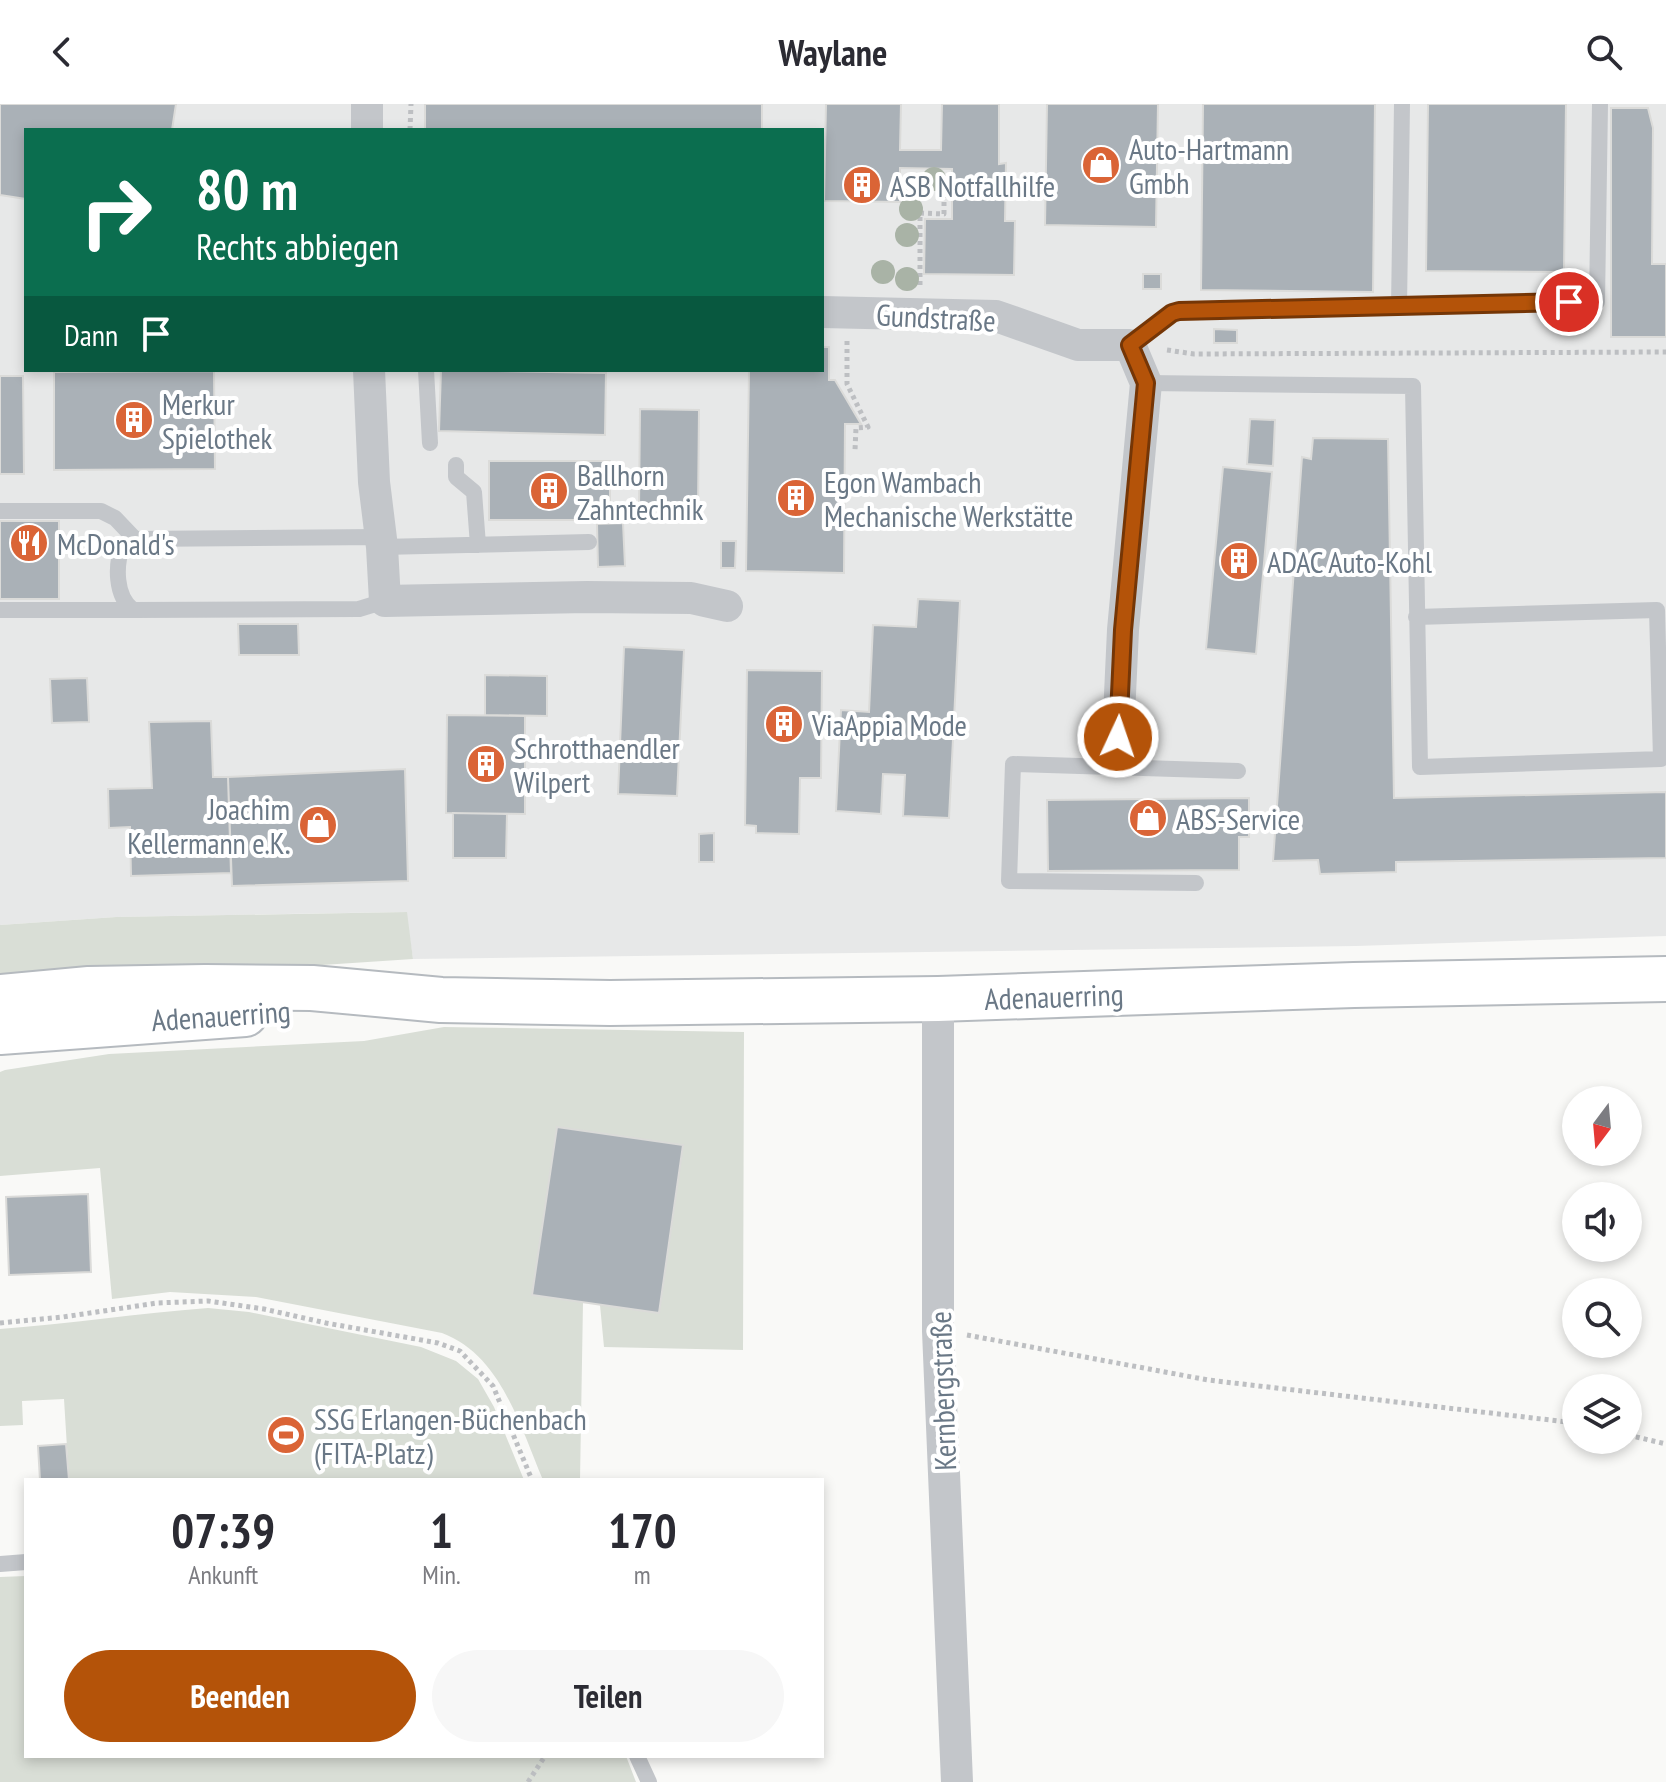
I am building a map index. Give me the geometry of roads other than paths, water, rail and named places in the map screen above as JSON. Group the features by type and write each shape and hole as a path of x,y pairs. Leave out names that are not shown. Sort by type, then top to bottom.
{"main road":[{"name":"Adenauerring","path":"0,997 89,989 312,988 441,1000 610,1003 938,999 1354,985 1666,979"},
{"name":"Adenauerring","path":"0,1032 441,1000"}],"street":[{"path":"367,104 367,128"},
{"name":"Gundstraße","path":"835,312 996,316 1078,345 1130,345"},
{"path":"1117,752 1123,630 1146,383 1130,345"},
{"path":"369,372 374,482 385,601 691,598 727,606"},
{"name":"Kernbergstraße","path":"938,999 938,1331 957,1782"}],"lane":[{"path":"1399,307 1402,104"},
{"path":"1130,345 1179,311 1597,302 1600,104"},
{"path":"426,372 430,443"},
{"path":"1146,383 1413,386 1416,617 1420,767 1661,759 1657,610 1416,617"},
{"path":"456,465 456,477 474,492 478,545"},
{"path":"0,511 101,511 115,518 135,539"},
{"path":"133,610 124,603 120,592 119,556 123,545 135,539 478,545 589,542"},
{"path":"0,610 359,609 385,601"},
{"path":"1196,883 1009,881 1013,764 1117,752 1238,771"},
{"path":"0,1564 24,1562"},
{"path":"638,1758 649,1782"}],"place":[{"name":"Auto-Hartmann Gmbh","path":"1101,165"},
{"name":"ASB Notfallhilfe","path":"862,185"},
{"name":"Merkur Spielothek","path":"134,420"},
{"name":"Ballhorn Zahntechnik","path":"549,491"},
{"name":"Egon Wambach Mechanische Werkstätte","path":"796,498"},
{"name":"McDonald's","path":"29,543"},
{"name":"ADAC Auto-Kohl","path":"1239,561"},
{"name":"ViaAppia Mode","path":"784,724"},
{"name":"Schrotthaendler Wilpert","path":"486,764"},
{"name":"ABS-Service","path":"1148,818"},
{"name":"Joachim Kellermann e.K.","path":"318,825"},
{"name":"SSG Erlangen-Büchenbach (FITA-Platz)","path":"286,1435"}]}
